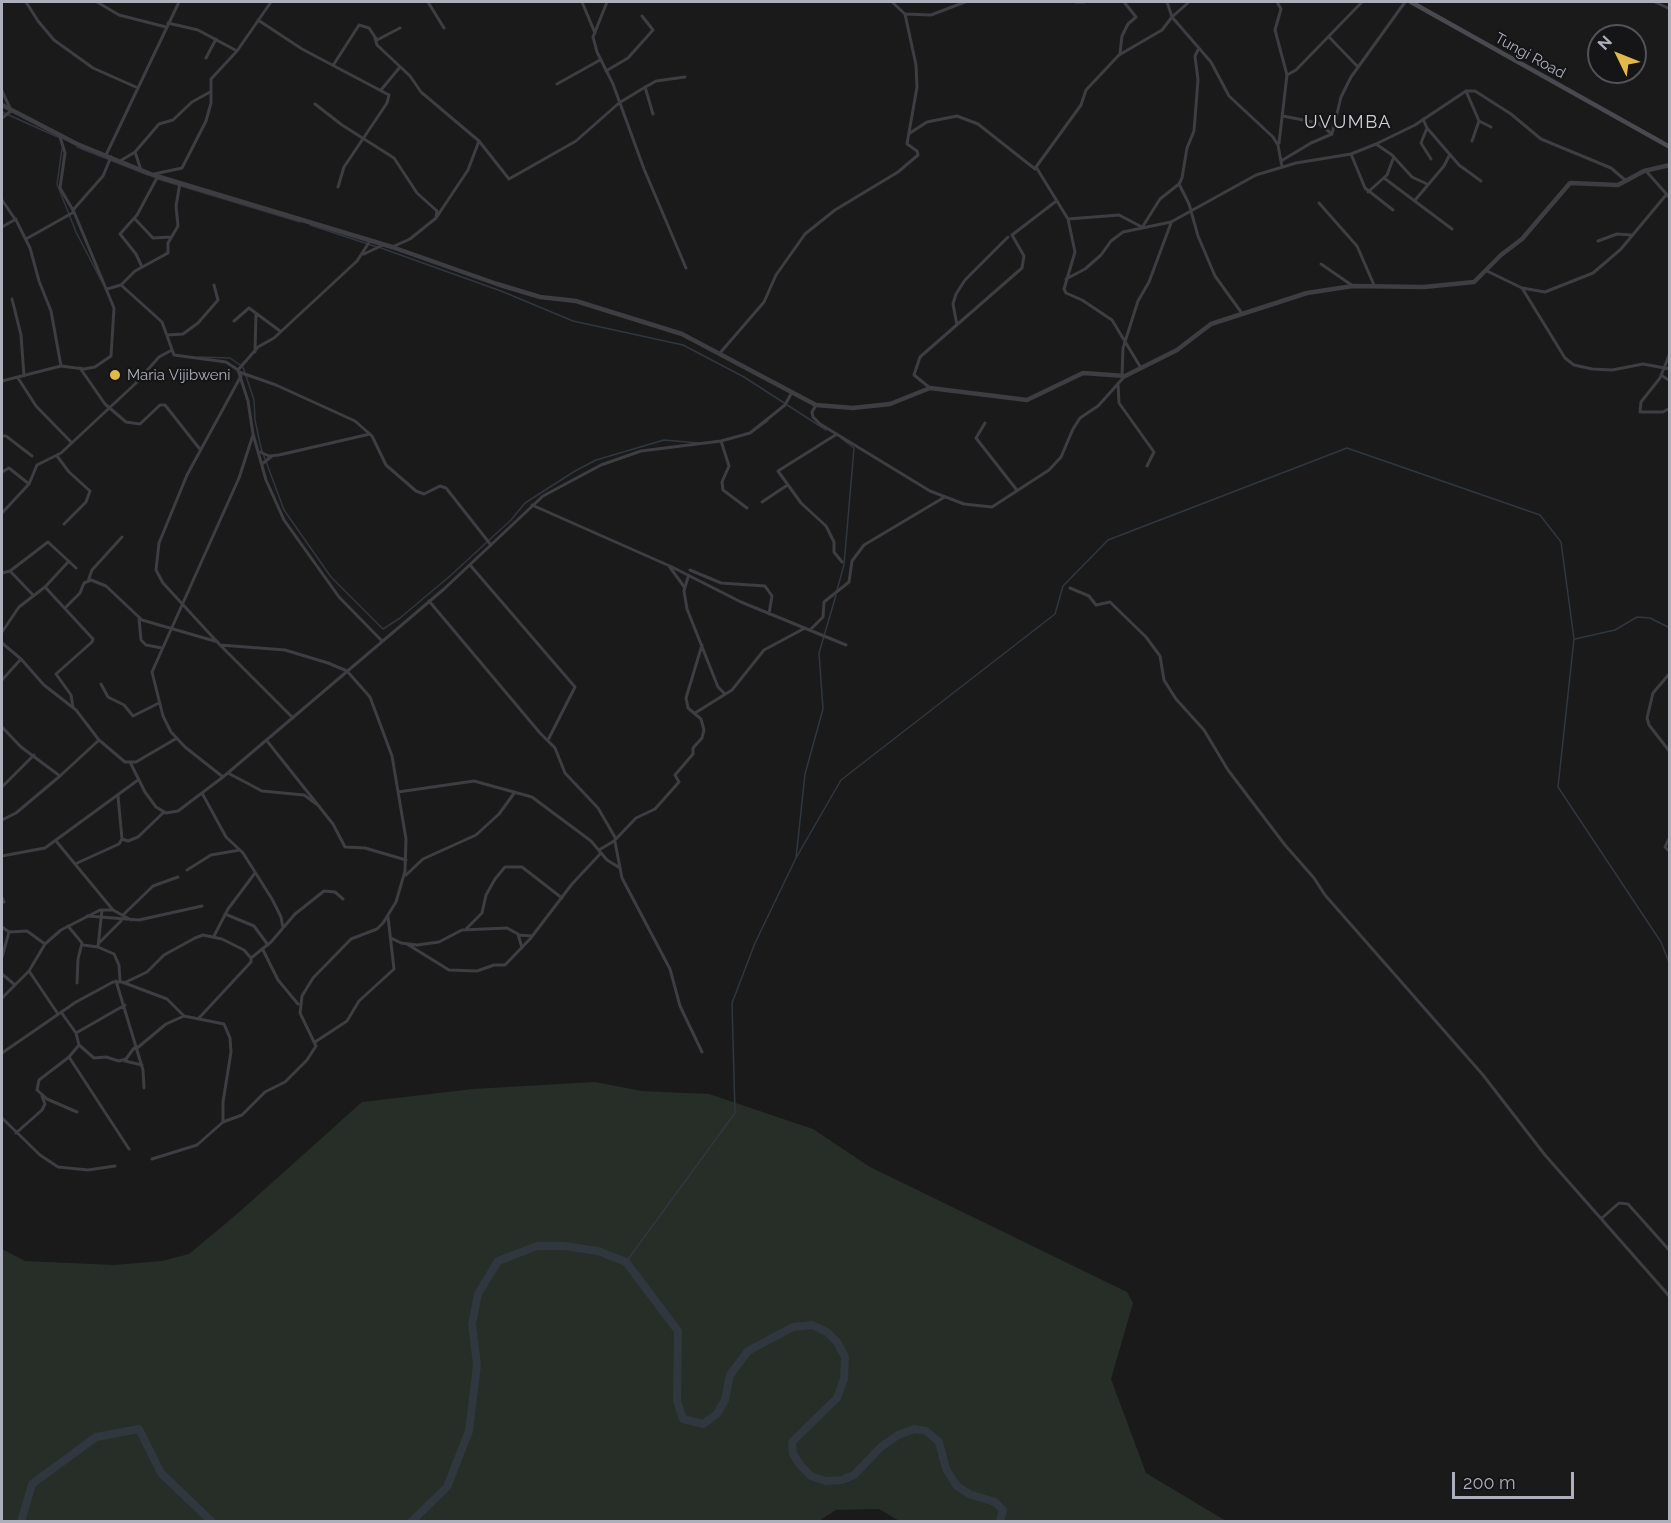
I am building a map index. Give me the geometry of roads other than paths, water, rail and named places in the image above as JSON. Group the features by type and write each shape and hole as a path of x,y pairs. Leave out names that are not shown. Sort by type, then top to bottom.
{"main road":[{"name":"Tungi Road","path":"1412,2 1670,147"}],"street":[{"path":"26,2 42,28 54,40 93,68 138,88"},
{"path":"97,2 119,15 198,30 237,51"},
{"path":"26,239 73,211 103,176 108,156 178,2"},
{"path":"142,267 136,254 120,234 134,218 155,175 182,168 206,121 211,80 237,51 271,2"},
{"path":"428,2 444,28"},
{"path":"582,2 595,34 600,60 686,268"},
{"path":"595,34 607,2"},
{"path":"720,353 764,302 776,275 805,234 835,210 898,172 918,155 917,151 907,144 916,87 916,65 905,14 892,2"},
{"path":"905,14 931,15 966,2"},
{"path":"1076,2 1084,2"},
{"path":"1119,55 1122,36 1136,16 1124,2"},
{"path":"1167,2 1172,17 1215,68 1232,99 1266,129 1278,145"},
{"path":"1035,169 1081,105 1086,90 1119,55 1162,30 1172,17 1189,2"},
{"path":"1277,2 1281,9 1275,30 1287,75 1278,145 1282,168"},
{"path":"1287,75 1329,37 1362,2"},
{"path":"1281,161 1332,134 1341,97 1357,66 1405,2"},
{"path":"1655,2 1670,9"},
{"path":"606,71 628,58 653,30 642,16"},
{"path":"258,20 302,49 389,95 388,102 344,167 338,187"},
{"path":"334,64 357,26 367,25 377,45 400,67 419,91 479,141 509,179 576,141 619,103 645,87 656,81 685,77"},
{"path":"375,38 378,40 400,28"},
{"path":"1329,37 1357,66"},
{"path":"206,58 216,39"},
{"path":"1142,226 1163,195 1179,184 1194,131 1198,80 1195,56 1199,48"},
{"path":"558,84 600,60"},
{"path":"381,90 400,67"},
{"path":"645,87 654,114"},
{"path":"2,91 12,112"},
{"path":"1466,91 1479,120 1491,127"},
{"path":"1066,279 1095,260 1116,237 1142,226 1171,222 1247,179 1328,156 1351,154 1376,144 1423,119 1466,91 1475,91 1511,114 1541,139 1611,168 1626,182"},
{"path":"120,161 135,152 158,124 173,120 192,102 210,92"},
{"path":"315,104 363,139 394,158 417,193 437,211 436,218"},
{"path":"2,105 59,135 155,175 384,244 540,297 576,301 682,334 816,405 853,408 890,404 930,388 1027,400 1083,373 1123,376 1142,369 1187,343 1212,324 1241,312 1307,293 1353,286 1424,286 1470,283 1487,271 1501,255 1522,239 1570,183 1613,186 1646,171 1670,165"},
{"path":"2,118 12,112"},
{"path":"908,134 927,122 957,116 978,124 1035,169 1068,219 1075,252 1066,279 1066,293 1108,317 1127,342 1142,369"},
{"path":"1283,116 1318,123 1332,134"},
{"path":"1423,119 1427,128 1462,168 1480,181"},
{"path":"1472,141 1479,120"},
{"path":"1427,128 1421,143 1431,159"},
{"path":"2,381 61,366 95,367 111,356 114,308 73,211 60,188 65,153 59,135"},
{"path":"392,247 410,239 436,218 468,170 479,141"},
{"path":"1376,144 1394,158 1412,177 1427,184"},
{"path":"135,152 141,170"},
{"path":"1351,154 1368,192 1393,210"},
{"path":"1416,199 1450,154"},
{"path":"1368,192 1384,178 1394,158"},
{"path":"1487,271 1522,288 1545,292 1578,281 1593,273 1616,254 1668,196 1646,171"},
{"path":"1384,178 1409,198 1416,199 1452,228"},
{"path":"107,289 121,285 129,275 168,254 168,243 178,226 176,206 180,183"},
{"path":"1179,184 1192,212 1198,236 1215,276 1241,312"},
{"path":"2,200 16,219 26,239 51,311 61,366"},
{"path":"930,388 914,375 918,359 1022,268 1024,256 1012,235 1055,202"},
{"path":"1319,203 1357,246 1374,285"},
{"path":"1068,219 1119,216 1142,226"},
{"path":"134,218 153,238 172,237"},
{"path":"2,226 16,219"},
{"path":"816,405 812,412 813,417 943,498 964,504 992,507 1016,489 1049,470 1061,457 1076,423 1098,406 1123,376 1124,348 1138,301 1151,278 1171,222"},
{"path":"1598,241 1615,234 1631,236"},
{"path":"957,325 953,304 956,294 965,280 1008,237"},
{"path":"363,254 370,241"},
{"path":"293,718 219,644 159,576 156,557 161,536 199,448 239,372 255,352 363,254 384,244"},
{"path":"1321,264 1353,286"},
{"path":"121,285 166,325 170,351 178,357 226,362 239,372 340,413 370,434 382,459 393,472 420,493 427,493 440,486 446,488 491,546"},
{"path":"167,335 183,334 198,323 218,300 214,285"},
{"path":"1522,288 1565,358 1574,365 1612,370 1643,364 1670,369"},
{"path":"12,299 21,335 24,376"},
{"path":"234,321 248,309 280,331"},
{"path":"255,352 256,313"},
{"path":"1670,320 1670,330"},
{"path":"2,513 29,484 37,465 57,456 135,384 159,357 170,351"},
{"path":"1670,353 1661,375 1642,400 1640,412 1663,412 1670,408"},
{"path":"80,368 108,408 135,425 144,422 160,405 165,405 199,448"},
{"path":"239,372 248,401 253,434 271,494 309,558 339,597 382,641"},
{"path":"1661,375 1670,381"},
{"path":"18,378 36,406 72,443"},
{"path":"1118,383 1119,403 1154,452 1147,466"},
{"path":"122,839 128,841 138,837 164,812 178,811 228,773 470,565 532,505 571,479 627,455 651,449 721,441 761,427 785,405 793,391"},
{"path":"985,423 976,438 1016,489"},
{"path":"223,777 177,738 168,726 159,702 152,672 239,478 253,434"},
{"path":"262,464 272,456 370,434"},
{"path":"837,434 779,468 778,472 786,486 793,490 808,512 826,526 834,542 834,552 842,562"},
{"path":"2,436 6,436 32,456"},
{"path":"721,441 729,466 722,482 723,490 747,508"},
{"path":"258,451 272,456"},
{"path":"57,456 69,472 90,491 86,502 64,524"},
{"path":"2,472 9,468 29,484"},
{"path":"762,502 786,486"},
{"path":"810,630 823,617 824,602 849,582 851,563 861,549 877,536 905,523 916,513 943,498"},
{"path":"532,505 668,565 688,577 769,614 846,645"},
{"path":"66,607 80,593 93,570 122,537"},
{"path":"2,573 10,571 48,542 75,568"},
{"path":"2,632 19,607 45,586 69,561"},
{"path":"470,565 575,687 548,740"},
{"path":"668,565 685,588"},
{"path":"690,570 721,583 765,586 772,596 769,614"},
{"path":"10,571 33,595"},
{"path":"688,577 685,588 687,609 718,687 725,694"},
{"path":"88,580 106,586 139,618 149,623 219,644 288,651 347,671 370,697 378,713 392,756 406,839 404,876 388,917 377,929 355,936 344,946 313,978 299,1006"},
{"path":"45,586 93,639 57,674 70,695 72,707"},
{"path":"1070,588 1089,596 1096,605 1110,602 1146,637 1160,656 1164,680 1176,699 1204,730 1233,777 1314,878 1324,896 1436,1021 1545,1155 1670,1297"},
{"path":"429,601 560,754 561,765 565,773 598,808 615,840 627,888 670,969 680,1006 702,1052"},
{"path":"139,618 141,640 146,645 162,648"},
{"path":"695,713 736,685 764,650 805,628"},
{"path":"2,643 21,659 44,685 72,707 99,740 118,757 131,764 151,801 164,812"},
{"path":"392,938 456,972 506,965 533,936 600,852 636,818 655,809 679,782 675,776 693,754 693,748 703,735 701,719 687,706 686,694 702,645"},
{"path":"2,680 21,659"},
{"path":"1670,673 1653,693 1647,718 1649,725 1670,752"},
{"path":"101,684 108,697 124,705 133,716 159,702"},
{"path":"2,727 21,747 60,776"},
{"path":"131,764 177,738"},
{"path":"2,820 21,809 99,740"},
{"path":"267,741 319,806 347,848 365,848 406,860"},
{"path":"2,787 34,755"},
{"path":"228,773 261,790 304,795 319,806"},
{"path":"2,856 40,850 56,841 138,779"},
{"path":"398,792 474,781 516,792 543,803 610,863 621,868"},
{"path":"404,876 423,859 476,836 499,814 516,792"},
{"path":"202,793 226,837 240,850 279,910 283,928"},
{"path":"75,864 87,856 115,847 122,839 118,796"},
{"path":"1670,837 1665,847 1670,852"},
{"path":"56,841 113,910 123,918"},
{"path":"187,870 211,855 240,850"},
{"path":"407,944 439,942 464,930 482,913 486,895 505,867 522,867 562,898"},
{"path":"214,936 225,914 255,873"},
{"path":"98,946 110,930 153,886 178,877"},
{"path":"199,1018 250,964 251,958 263,950 283,928 324,891 331,890 343,899"},
{"path":"85,915 102,919 131,920 168,915 202,906"},
{"path":"2,997 28,971 45,944 85,915 102,910 113,910"},
{"path":"98,946 102,910"},
{"path":"225,914 254,926 268,945"},
{"path":"315,1042 347,1022 359,1001 394,969 388,917"},
{"path":"68,926 83,945 98,946 114,954 117,959 125,1005 142,1065 144,1088"},
{"path":"2,927 9,932 27,931 45,944"},
{"path":"464,930 507,928 519,935 533,936"},
{"path":"2,957 9,932"},
{"path":"2,1053 97,989 147,972 164,955 203,935 214,936 244,950 251,958"},
{"path":"519,935 522,948"},
{"path":"77,983 78,959 83,945"},
{"path":"152,1159 178,1153 197,1145 223,1122 242,1115 265,1092 285,1082 307,1060 316,1046 304,1026 299,1006 282,986 263,950"},
{"path":"28,971 76,1033 79,1045 94,1058 142,1065"},
{"path":"2,974 15,985"},
{"path":"120,982 167,999 184,1016"},
{"path":"76,1033 125,1005"},
{"path":"123,1061 166,1024 184,1016 224,1024 230,1038 231,1063 223,1102 223,1122"},
{"path":"16,1133 42,1110 45,1104 37,1090 39,1080 69,1057 79,1045"},
{"path":"69,1057 129,1149"},
{"path":"42,1096 77,1112"},
{"path":"2,1118 16,1133 58,1167 88,1170 115,1166"},
{"path":"1602,1218 1619,1203 1628,1204 1670,1251"}],"waterway":[{"path":"2,112 60,138"},
{"path":"77,147 148,175"},
{"path":"62,149 57,184 76,232 103,284"},
{"path":"158,179 300,222"},
{"path":"310,225 377,247"},
{"path":"381,248 501,291 573,321 683,345 744,377 826,430"},
{"path":"199,357 230,358 243,367 254,400 255,420 261,448 284,510 331,577 383,629 400,618 450,576 511,520 525,503 575,471 596,460 664,440 698,443"},
{"path":"755,430 768,421"},
{"path":"837,590 844,565 854,448 841,438"},
{"path":"796,858 841,780 1055,614 1063,586 1108,540 1347,448 1540,515 1561,542 1574,639 1558,787 1661,942 1670,965"},
{"path":"626,1262 735,1113 732,1003 755,943 796,858 805,774 823,709 819,653 836,595"},
{"path":"1575,639 1615,630 1637,617 1650,618 1670,628"},
{"path":"411,1522 447,1487 469,1431 477,1365 472,1324 478,1294 498,1261 537,1246 564,1246 598,1251 626,1262 678,1331 677,1401 683,1419 703,1424 717,1414 725,1400 730,1375 748,1351 793,1327 812,1325 827,1332 837,1342 845,1357 844,1379 837,1398 792,1442 793,1454 801,1466 811,1476 825,1481 842,1480 854,1475 881,1447 898,1435 914,1429 926,1431 939,1442 946,1469 957,1486 969,1494 995,1502 1003,1510 1000,1522"},
{"path":"21,1522 32,1484 96,1437 139,1429 161,1473 212,1522"}],"place":[{"name":"Maria Vijibweni","path":"115,375"}],"district":[{"name":"UVUMBA","path":"1348,123"}]}
